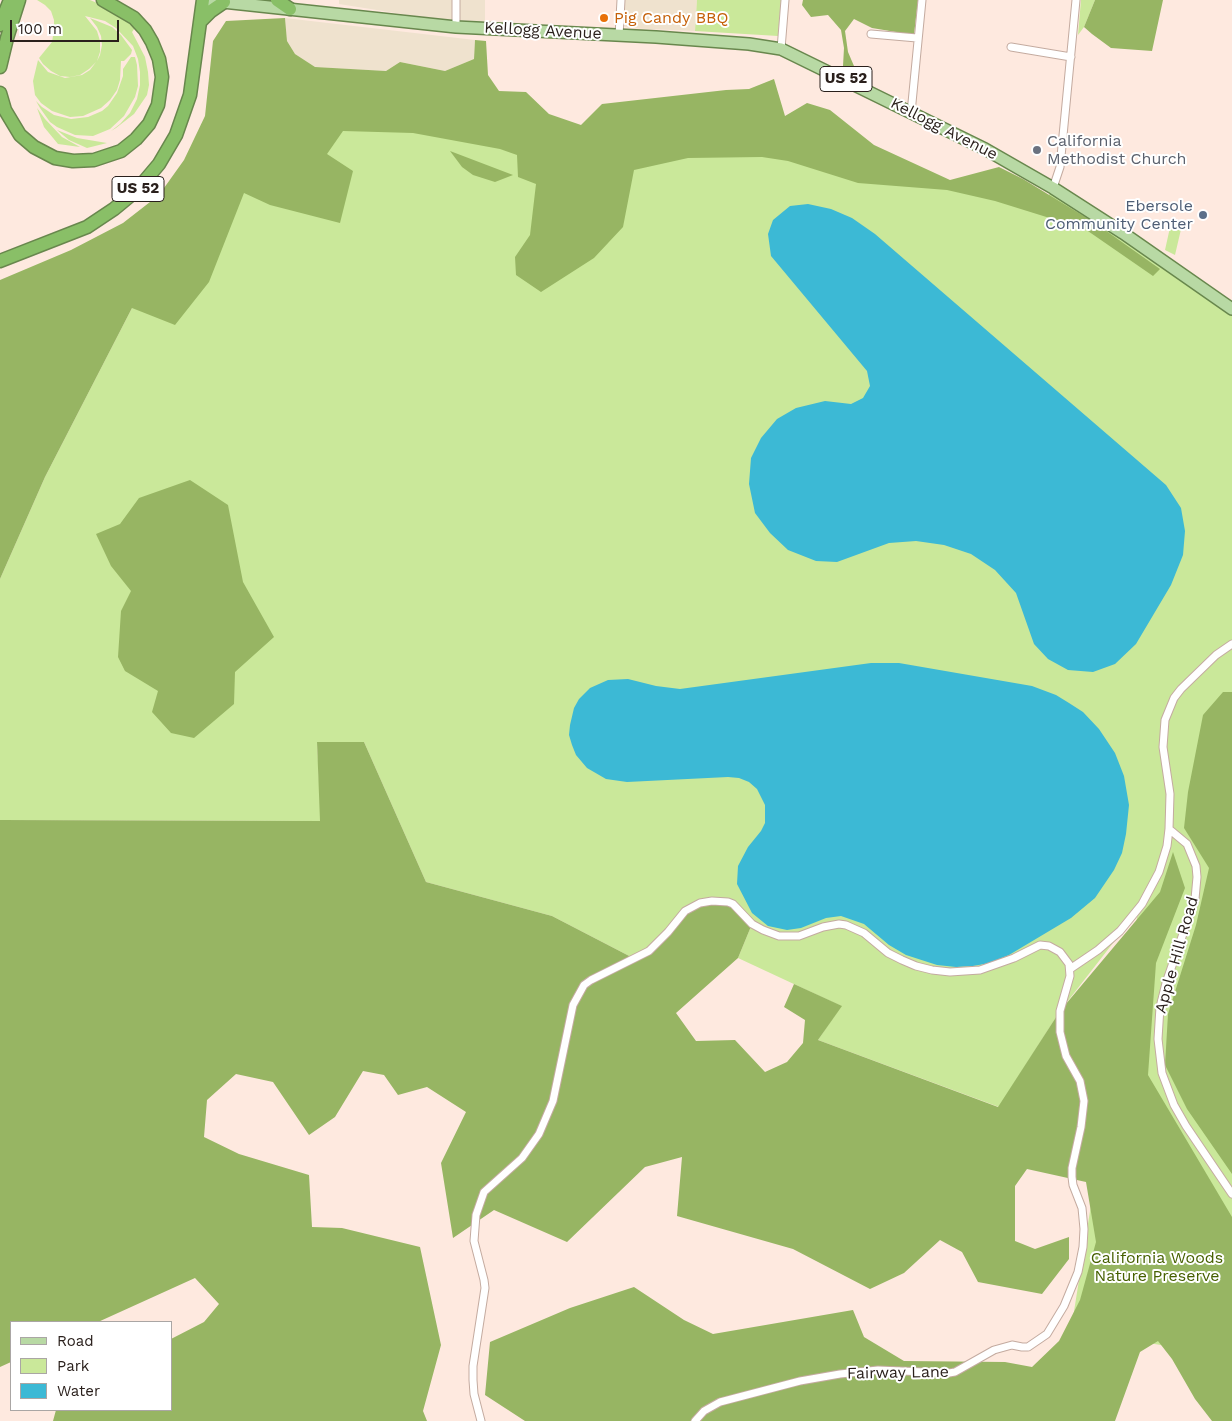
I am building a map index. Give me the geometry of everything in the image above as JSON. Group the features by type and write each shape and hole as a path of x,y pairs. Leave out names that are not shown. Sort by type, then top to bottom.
{"highway":[{"path":"0,67 5,22 10,0"},
{"path":"5,22 19,0"},
{"path":"0,93 5,110 20,135 34,147 55,158 73,161 94,160 121,151 136,139 149,124 158,105 162,77 159,59 145,30 128,14 103,0"},
{"name":"US 52","path":"0,261 87,227 138,190 159,164 176,135 190,95 204,0"},
{"path":"277,0 290,9"},
{"path":"200,22 224,2"}],"main road":[{"name":"Kellogg Avenue","path":"204,0 456,27 749,44 781,49 837,75 985,150 1053,188 1116,228 1232,309"}],"street":[{"path":"456,0 456,27"},
{"path":"619,36 620,0"},
{"path":"781,49 785,0"},
{"path":"912,114 917,38 922,0"},
{"path":"1053,188 1060,167 1076,0"},
{"path":"871,34 917,38"},
{"path":"1011,46 1071,57"},
{"path":"481,1421 474,1394 473,1380 474,1357 485,1288 474,1241 476,1215 484,1192 522,1158 539,1134 547,1117 555,1094 573,1005 584,985 649,950 693,906 719,901 733,904 752,924 779,936 799,936 823,927 839,924 846,925 864,933 888,953 916,966 932,970 950,972 980,970 1044,945 1060,952 1070,969 1098,950 1120,931 1142,904 1159,872 1167,846 1169,829 1170,794 1163,747 1164,728 1169,708 1181,689 1216,655 1232,644"},
{"name":"Apple Hill Road","path":"1169,829 1186,844 1196,866 1197,877 1195,899 1166,983 1160,1007 1159,1056 1162,1073 1174,1105 1232,1194"},
{"name":"Fairway Lane","path":"695,1421 704,1411 720,1402 800,1381 878,1370 925,1373 955,1372 994,1350 1012,1345 1028,1347 1047,1334 1064,1306 1080,1263 1083,1247 1083,1214 1072,1177 1072,1168 1081,1127 1084,1101 1080,1081 1066,1056 1060,1023 1060,1011 1069,983 1070,969"}],"shaded area":[{"path":"339,0 485,0 485,22 440,20 339,4"},
{"path":"624,0 697,0 695,31 629,28 623,26"},
{"path":"285,18 475,40 474,59 445,71 400,62 386,71 314,67 295,54 287,41"}],"green space":[{"path":"37,0 90,0 126,15 135,28 132,32 145,57 148,72 149,85 147,95 134,114 111,131 130,113 137,99 140,72 133,46 116,28 105,21 85,16 97,31 100,41 100,52 97,61 100,55 102,45 101,36 90,18 112,27 121,35 132,50 131,54 124,61 121,61 120,80 117,90 101,108 83,116 70,117 52,111 41,103 35,95 33,81 38,60 48,72 65,78 82,75 90,70 96,62 80,75 70,77 60,76 43,64 39,58 52,42 54,20 51,11"},
{"path":"697,0 781,0 778,36 695,31"},
{"path":"803,0 918,0 914,35 872,28 854,19 845,31 848,52 857,73 843,66 844,48 841,30 828,15 811,17 802,5"},
{"path":"1081,0 1095,0 1084,27 1078,35"},
{"path":"1095,0 1163,0 1152,51 1111,48 1084,27"},
{"path":"285,18 287,41 295,54 315,67 386,71 400,62 445,71 474,59 475,40 486,41 488,75 499,91 526,92 549,114 581,125 602,104 749,89 774,79 785,116 807,103 830,110 874,145 950,180 999,167 1023,179 1095,223 1160,269 1153,276 1085,229 995,201 947,190 858,183 788,161 762,157 688,158 634,170 623,227 594,258 541,292 516,275 515,257 530,235 536,184 518,177 517,155 500,149 413,133 343,131 327,154 353,171 340,223 270,205 244,193 209,282 175,325 132,308 45,477 0,579 0,280 71,250 123,223 159,195 184,160 205,116 213,41 226,21"},
{"path":"131,57 135,57 137,65 138,86 135,97 124,116 110,129 93,136 75,135 50,122 36,101 54,115 71,119 88,117 102,111 117,93 123,76 123,69"},
{"path":"37,108 62,137 80,147 58,144 44,127"},
{"name":"California Woods Nature Preserve","path":"256,123 772,147 1043,205 1053,188 1232,309 1232,1357 1071,1330 1138,911 1060,1011 999,1107 818,1040 841,1006 738,958 752,924 668,932 635,959 552,916 426,882 364,742 317,742 321,821 0,820 0,579 45,477 132,308"},
{"path":"57,130 77,138 107,143 87,148 69,140"},
{"path":"450,151 513,175 495,182 473,175 462,167"},
{"path":"1171,223 1182,225 1175,255 1165,250"},
{"path":"190,480 228,505 243,582 274,637 235,672 234,704 194,738 171,733 152,712 158,691 125,671 118,657 121,611 131,591 111,566 96,534 120,524 139,498"},
{"path":"1223,692 1232,692 1232,1174 1187,1109 1165,1065 1168,1014 1196,925 1209,868 1184,828 1188,792 1203,715"},
{"name":"California Woods Nature Preserve","path":"317,742 364,742 426,882 552,916 635,959 649,951 693,906 728,902 752,924 738,958 676,1013 696,1041 735,1040 765,1072 787,1062 803,1043 805,1020 784,1007 794,984 842,1006 818,1040 998,1107 1060,1011 1160,892 1173,852 1185,888 1156,963 1148,1075 1232,1217 1232,1421 1212,1421 1195,1399 1172,1359 1158,1341 1140,1352 1115,1421 525,1421 485,1395 490,1342 570,1308 634,1287 684,1320 713,1334 853,1310 864,1337 904,1361 1005,1362 1032,1367 1059,1341 1080,1300 1096,1242 1086,1182 1027,1169 1015,1186 1015,1241 1035,1249 1069,1237 1069,1259 1042,1294 978,1282 962,1252 940,1240 904,1273 870,1289 793,1249 677,1216 682,1157 645,1167 567,1242 494,1210 453,1238 441,1163 466,1112 427,1087 398,1095 384,1075 363,1071 335,1117 309,1135 273,1082 236,1074 207,1100 204,1137 239,1154 309,1175 312,1227 342,1228 420,1247 441,1345 423,1411 427,1421 53,1421 56,1411 172,1411 172,1338 204,1322 219,1304 195,1278 100,1321 10,1321 10,1362 0,1367 0,820 320,821"}],"water":[{"path":"808,204 831,209 852,218 875,234 1166,485 1181,508 1185,531 1183,555 1171,585 1136,644 1115,664 1093,672 1068,670 1048,659 1034,644 1016,593 995,570 971,554 944,545 916,541 889,543 837,562 816,561 788,550 770,533 755,513 749,484 751,458 761,438 777,419 796,408 825,401 851,404 863,398 870,386 867,371 771,256 768,234 773,220 790,206"},
{"path":"871,663 899,663 1032,686 1056,695 1083,712 1099,729 1115,753 1124,776 1129,805 1122,853 1114,870 1095,898 1071,918 1009,955 990,963 973,966 937,965 906,955 889,945 864,924 841,916 826,918 801,928 787,930 768,926 752,913 737,884 738,866 748,847 765,823 765,805 757,789 749,782 739,778 728,777 627,782 606,779 587,768 576,755 569,735 574,708 579,699 590,688 608,680 628,679 656,686 680,689"}],"place":[{"name":"Pig Candy BBQ","path":"604,18"},
{"name":"California Methodist Church","path":"1037,150"},
{"name":"Ebersole Community Center","path":"1203,215"}]}
